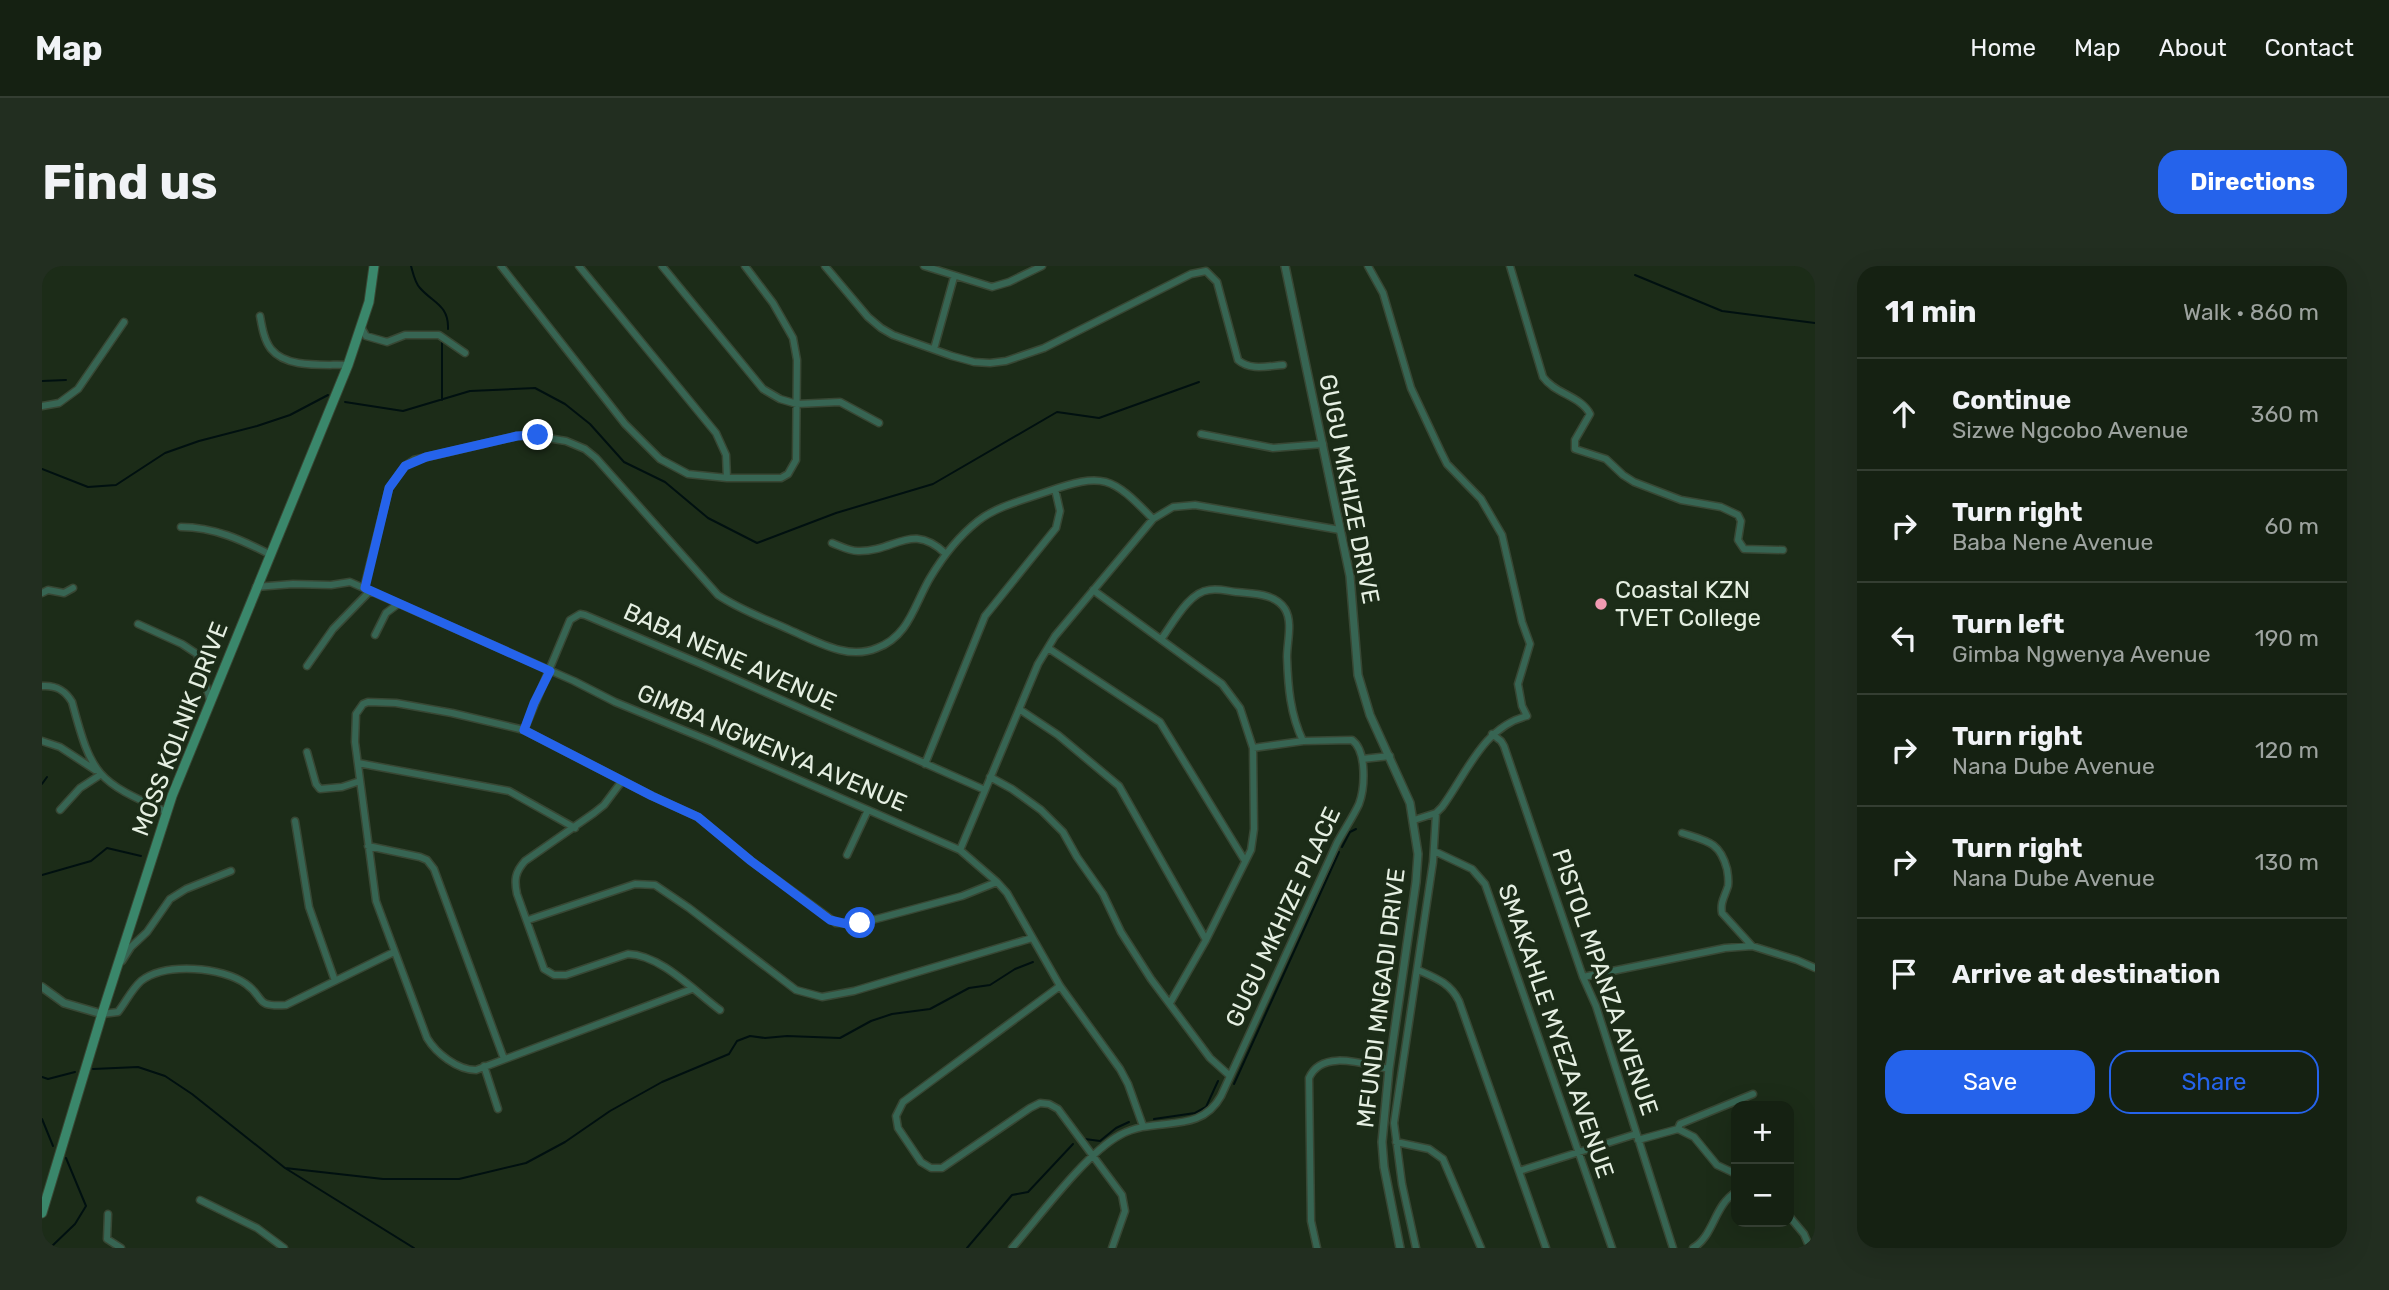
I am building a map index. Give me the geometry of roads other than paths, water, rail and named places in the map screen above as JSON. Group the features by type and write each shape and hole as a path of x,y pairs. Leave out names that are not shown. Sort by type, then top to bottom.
{"main road":[{"name":"MOSS KOLNIK DRIVE","path":"42,1213 46,1191 167,812 210,700 348,365 369,302 374,266"}],"street":[{"path":"501,266 599,393 646,446 673,467 688,474 727,478 781,478 788,474 796,460 797,360 793,338 773,303 745,266"},
{"path":"579,266 716,433 726,455 727,478"},
{"path":"662,266 755,382 780,399 797,404 840,402 879,423"},
{"path":"825,266 868,317 881,328 893,335 974,362 1006,360 1044,348 1191,274 1202,271 1212,275 1217,282 1238,360 1251,366 1283,365"},
{"path":"923,266 992,287 1042,266"},
{"name":"GUGU MKHIZE DRIVE","path":"1285,266 1353,594 1358,676 1370,715 1390,756"},
{"path":"1368,266 1383,293 1411,388 1441,452 1447,464 1466,481 1485,505 1502,535 1522,622 1530,644 1518,684 1521,706 1527,716 1506,723 1492,734 1436,813 1434,850 1418,970 1395,1109 1402,1184 1416,1248"},
{"path":"1510,266 1543,377 1556,390 1586,407 1590,414 1575,440 1575,449 1606,459 1634,482 1681,500 1706,503 1733,511 1741,520 1738,540 1744,549 1783,550"},
{"path":"934,349 954,277"},
{"path":"260,316 270,348 278,355 298,363 348,365"},
{"path":"42,406 59,403 78,389 124,322"},
{"path":"360,327 366,336 387,342 405,335 439,335 465,354"},
{"path":"1201,434 1273,448 1323,444"},
{"path":"306,666 367,590 389,488 405,466 426,457 529,435 566,441 585,449 596,458 709,586 728,602 841,650 862,652 875,649 897,637 906,626 930,578 946,554 977,522 991,512 1080,481 1102,480 1112,483 1131,496 1153,519"},
{"path":"925,764 985,616 1056,528 1060,511 1055,489"},
{"path":"960,850 1038,664 1093,590 1153,519 1173,507 1195,505 1340,530"},
{"path":"181,527 230,535 271,555"},
{"path":"832,543 860,551 915,538 930,541 946,554"},
{"name":"GIMBA NGWENYA AVENUE","path":"256,587 331,585 345,582 367,590 615,702 960,850 998,882 1021,915 1060,986 1120,1069 1143,1126"},
{"path":"42,593 48,590 64,593 73,587"},
{"path":"1161,638 1194,597 1203,591 1215,589 1265,595 1276,600 1288,615 1287,655 1291,709 1303,741"},
{"path":"1093,590 1212,675 1230,693 1246,720 1253,748 1254,841 1206,940 1170,1003"},
{"path":"375,635 386,613 398,604"},
{"name":"BABA NENE AVENUE","path":"524,730 570,620 580,614 701,664 985,790"},
{"path":"138,624 197,654 210,700"},
{"path":"1048,648 1160,722 1245,861"},
{"path":"42,686 56,687 72,702 85,750 98,773"},
{"path":"692,989 476,1070 466,1069 431,1045 376,901 358,764 356,714 363,704 376,701 452,713 524,730 706,822 751,861 836,923 860,923 880,918 962,896 998,882"},
{"path":"1019,709 1052,731 1119,786 1206,940"},
{"name":"PISTOL MPANZA AVENUE","path":"1492,734 1504,746 1595,1006 1673,1248"},
{"path":"1253,748 1345,739 1357,744 1362,759 1390,756"},
{"path":"42,741 60,747 114,786 167,812"},
{"path":"307,752 316,784 320,789 342,787 360,781"},
{"name":"MFUNDI MNGADI DRIVE","path":"1390,756 1405,789 1414,820 1418,854 1390,1069 1382,1154 1400,1248"},
{"name":"GUGU MKHIZE PLACE","path":"1143,1126 1197,1120 1209,1113 1221,1096 1337,843 1358,804 1362,789 1362,759"},
{"path":"358,764 509,792 575,828"},
{"path":"61,810 80,788 98,773"},
{"path":"990,777 1041,810 1063,832 1103,894 1132,949 1210,1058 1230,1076"},
{"path":"622,781 604,805 525,862 516,873 517,894 544,969 554,975 566,975 628,954 638,954 655,960 720,1010"},
{"path":"848,855 868,810"},
{"path":"1414,820 1436,813"},
{"path":"295,821 309,907 335,981"},
{"path":"1682,833 1708,842 1721,851 1728,876 1721,906 1722,913 1752,946"},
{"path":"368,846 420,857 427,860 434,869 505,1059"},
{"name":"SMAKAHLE MYEZA AVENUE","path":"1434,850 1472,869 1485,884 1612,1248"},
{"path":"116,971 126,954 147,932 170,899 186,889 232,871"},
{"path":"528,920 635,884 655,885 796,990 822,997 854,991 1032,938"},
{"path":"1583,977 1725,948 1752,946 1815,968"},
{"path":"42,987 64,1003 102,1014 118,1012 142,981 170,969 199,970 239,980 251,988 261,1003 286,1005 394,952"},
{"path":"1418,970 1453,988 1459,1001 1546,1248"},
{"path":"1060,986 903,1102 897,1110 896,1123 921,1162 931,1168 948,1166 1040,1103 1058,1109 1115,1186 1124,1203 1123,1221 1112,1248"},
{"path":"1317,1248 1311,1221 1309,1078 1324,1062 1341,1060 1390,1069"},
{"path":"484,1066 498,1109"},
{"path":"1678,1129 1680,1124 1753,1094"},
{"path":"1012,1248 1091,1157 1120,1135 1143,1126"},
{"path":"1519,1171 1637,1137 1678,1129 1694,1137 1717,1166 1731,1172"},
{"path":"1396,1142 1429,1149 1443,1158 1481,1248"},
{"path":"1706,1248 1696,1247 1719,1208 1731,1197"},
{"path":"201,1200 257,1228 284,1248"},
{"path":"108,1214 107,1239 121,1248"},
{"path":"1794,1222 1804,1234 1810,1248"}],"waterway":[{"path":"411,266 418,286 443,309 448,329"},
{"path":"1635,275 1722,311 1815,323"},
{"path":"442,340 442,400"},
{"path":"42,381 66,380"},
{"path":"345,402 403,411 470,391 535,388 565,404 590,424 624,462 665,482 708,518 757,543 836,513 933,484 1057,412 1099,418 1199,382"},
{"path":"42,469 88,487 116,485 165,453 290,415 328,395"},
{"path":"42,784 47,777"},
{"path":"1342,847 1350,832 1356,829"},
{"path":"42,875 91,861 107,848 141,856"},
{"path":"1234,1084 1339,852"},
{"path":"285,1168 383,1179 459,1179 526,1163 662,1082 729,1054 737,1041 750,1036 840,1038 871,1021 892,1014 930,1009 969,988 990,985 1015,969 1033,962"},
{"path":"93,1069 138,1067 165,1076 192,1094 285,1168 414,1248"},
{"path":"42,1077 48,1079 75,1072"},
{"path":"1154,1119 1195,1113 1206,1107 1218,1081"},
{"path":"42,1119 53,1146"},
{"path":"1085,1139 1100,1141 1116,1128 1129,1122"},
{"path":"967,1248 1012,1195 1028,1192 1073,1144"},
{"path":"50,1248 75,1224 86,1206 66,1158"}],"place":[{"name":"Coastal KZN TVET College","path":"1601,604"}]}
